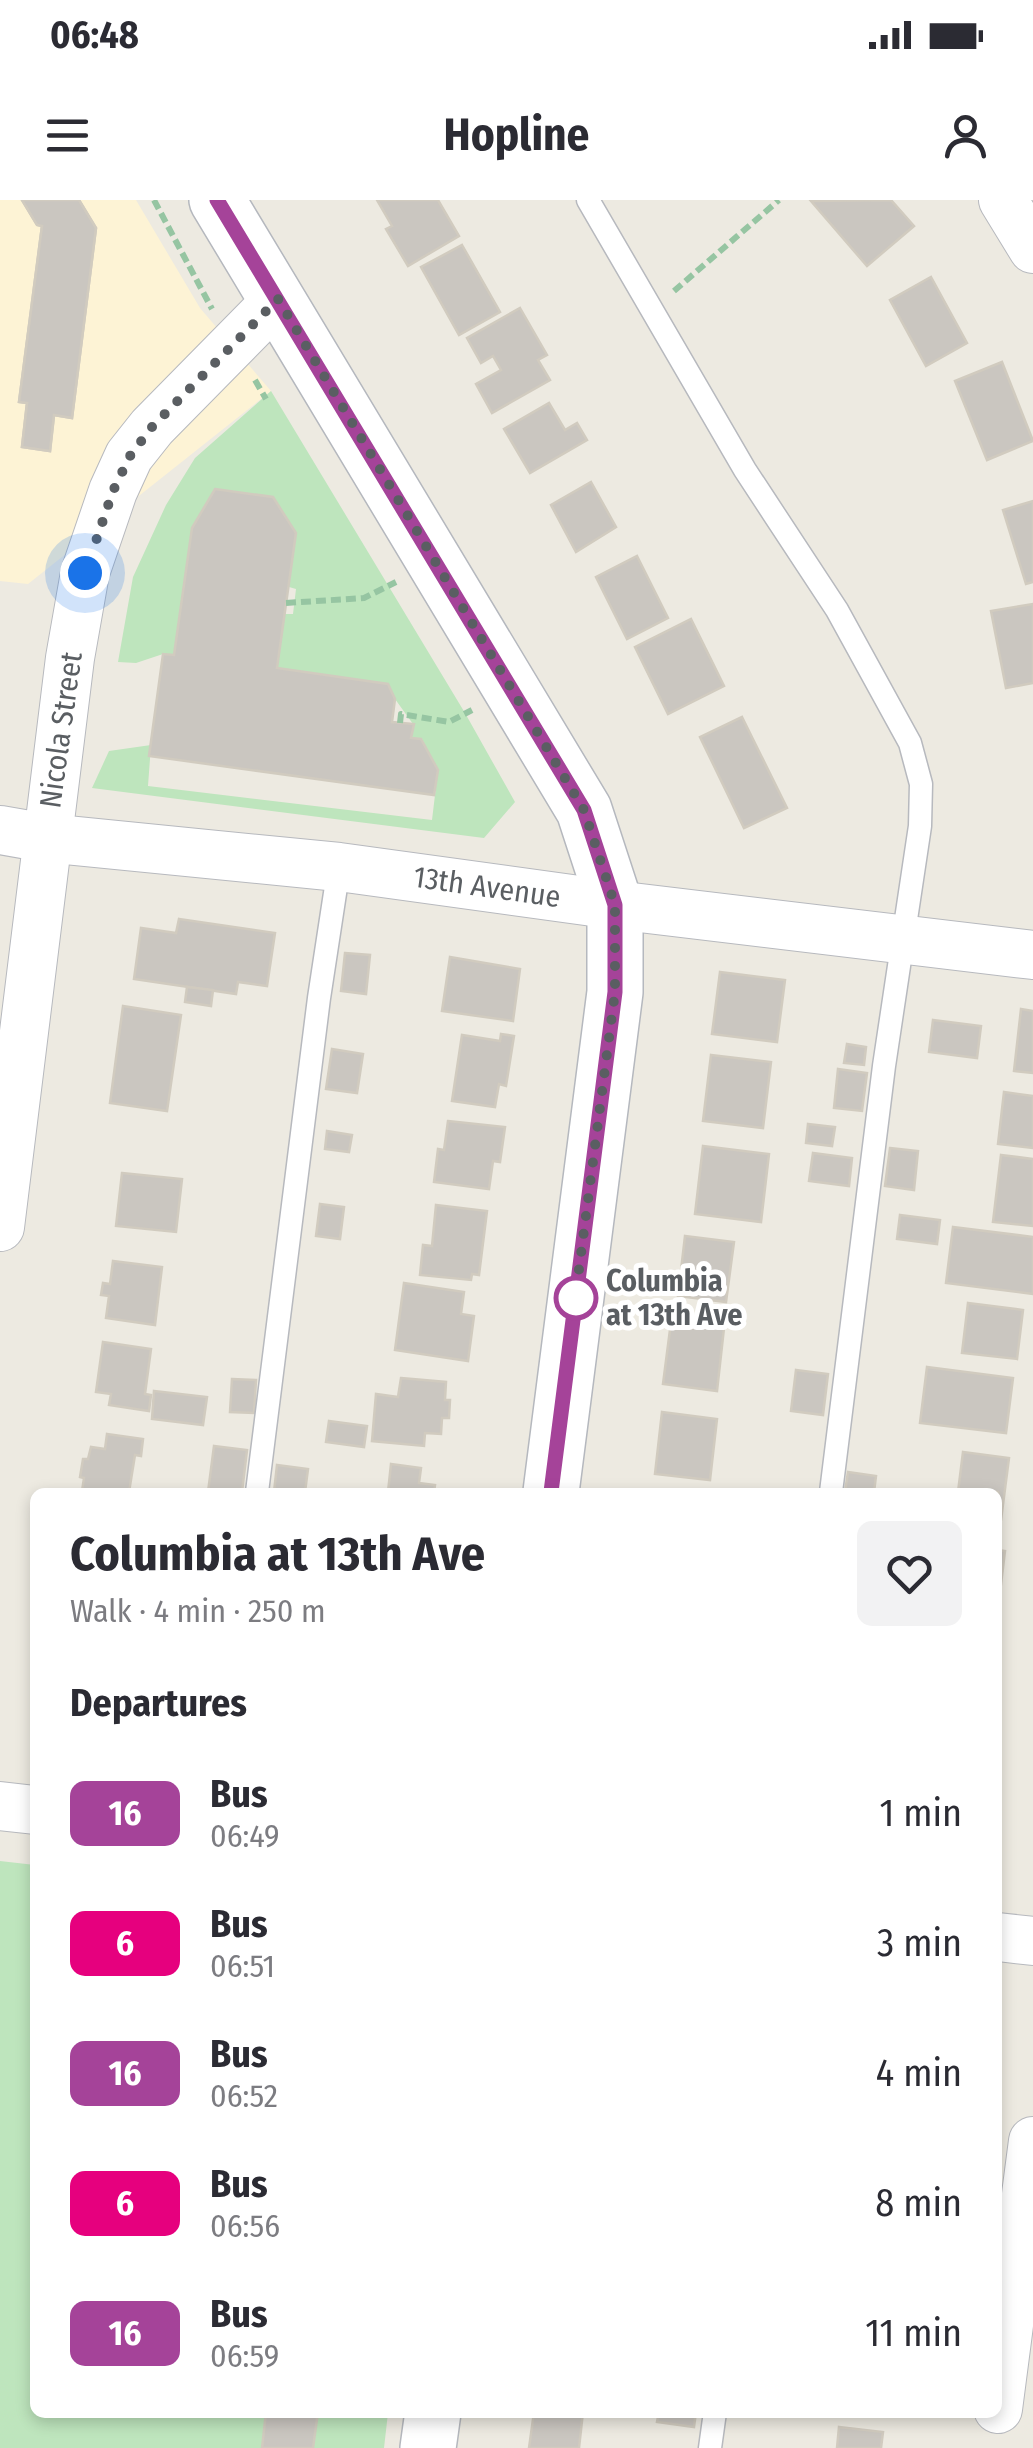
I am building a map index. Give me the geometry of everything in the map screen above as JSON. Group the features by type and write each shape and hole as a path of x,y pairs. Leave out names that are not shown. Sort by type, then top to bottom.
{"main road":[{"path":"217,200 584,810 615,905 615,992 551,1488"},
{"path":"428,2448 432,2418"}],"street":[{"path":"1003,200 1033,248"},
{"name":"Nicola Street","path":"0,1227 46,838 85,573 113,491 130,456 152,427 278,299"},
{"name":"13th Avenue","path":"0,830 339,867 1033,955"},
{"path":"0,1806 30,1809"},
{"path":"1002,1937 1033,1941"},
{"path":"1002,2373 1033,2140"},
{"path":"992,2448 996,2418"}],"lane":[{"path":"588,200 745,470 836,610 910,742 921,784 920,826 884,1066 831,1488"},
{"path":"258,1488 339,867"},
{"path":"710,2448 714,2418"}],"path":[{"path":"154,200 212,310"},
{"path":"652,310 779,200"},
{"path":"286,603 364,598 437,564"},
{"path":"400,722 401,714 449,722 511,688"}],"shaded area":[{"path":"0,200 136,200 200,308 271,391 28,584 0,581"}],"green space":[{"path":"271,391 515,802 484,838 92,788 109,751 151,745 148,786 432,820 438,770 422,739 411,738 413,724 388,684 277,668 285,614 293,614 296,589 289,587 296,533 273,497 215,490 192,528 174,655 163,654 136,663 118,662 133,577 166,505 195,458"},
{"path":"0,1861 30,1864 30,2418 387,2418 384,2448 0,2448"}],"building":[{"path":"22,200 79,200 96,228 72,418 54,415 50,451 22,447 27,403 19,402 42,226 37,225"},
{"path":"22,200 79,200 96,228 72,418 54,415 50,451 22,447 27,403 19,402 42,226 37,225"},
{"path":"377,200 438,200 459,236 408,266 386,229 392,226"},
{"path":"891,200 914,226 867,266 811,201"},
{"path":"462,245 500,312 459,335 421,267"},
{"path":"931,277 967,343 926,366 890,300"},
{"path":"520,308 547,355 538,360 550,380 492,413 476,384 501,370 493,356 481,363 467,338"},
{"path":"1002,362 1033,441 987,460 955,381"},
{"path":"549,403 565,430 577,423 587,440 530,473 504,429"},
{"path":"591,482 616,527 576,552 551,505"},
{"path":"215,489 273,497 296,533 277,668 388,684 395,699 392,722 414,724 411,738 421,739 438,770 434,795 149,756 163,654 174,655 192,528"},
{"path":"1033,501 1033,582 1026,584 1003,510"},
{"path":"637,556 668,618 627,639 596,577"},
{"path":"1033,604 1033,683 1006,688 991,611"},
{"path":"691,619 724,686 668,714 635,647"},
{"path":"742,717 787,808 744,828 700,737"},
{"path":"179,919 275,933 267,986 238,982 236,994 134,979 141,928 176,933"},
{"path":"345,953 370,955 366,994 341,991"},
{"path":"450,957 520,969 513,1021 442,1011"},
{"path":"720,972 785,980 777,1042 712,1034"},
{"path":"187,987 213,990 211,1006 185,1002"},
{"path":"123,1006 181,1015 167,1111 110,1103"},
{"path":"1021,1009 1033,1011 1033,1073 1014,1071"},
{"path":"933,1020 981,1026 977,1058 929,1052"},
{"path":"501,1034 514,1036 506,1086 499,1084 495,1107 452,1101 462,1035 500,1041"},
{"path":"847,1044 866,1047 864,1065 844,1063"},
{"path":"332,1049 363,1054 357,1093 326,1089"},
{"path":"711,1055 771,1062 763,1128 703,1121"},
{"path":"838,1069 867,1073 862,1111 834,1108"},
{"path":"1004,1092 1033,1096 1033,1148 998,1144"},
{"path":"448,1121 505,1127 500,1162 493,1161 489,1189 434,1182 438,1149 444,1150"},
{"path":"808,1124 835,1127 832,1146 806,1143"},
{"path":"327,1131 352,1135 349,1152 325,1149"},
{"path":"703,1146 769,1154 761,1222 695,1214"},
{"path":"890,1148 918,1151 914,1190 885,1186"},
{"path":"813,1153 852,1158 849,1186 809,1181"},
{"path":"1001,1155 1033,1159 1033,1226 993,1222"},
{"path":"122,1173 182,1179 176,1232 116,1226"},
{"path":"320,1204 344,1207 340,1239 316,1236"},
{"path":"436,1205 487,1211 479,1275 472,1274 471,1280 420,1275 423,1245 432,1246"},
{"path":"900,1215 940,1220 937,1244 897,1239"},
{"path":"953,1227 1033,1237 1033,1294 946,1283"},
{"path":"685,1236 734,1242 726,1302 678,1296"},
{"path":"113,1261 162,1267 155,1325 106,1318 109,1296 101,1295 103,1283 110,1284"},
{"path":"404,1283 464,1292 461,1314 474,1316 468,1361 395,1350"},
{"path":"968,1303 1023,1310 1017,1359 962,1353"},
{"path":"671,1322 724,1328 717,1391 663,1384"},
{"path":"103,1342 151,1349 145,1394 151,1395 149,1411 109,1405 111,1394 96,1392"},
{"path":"927,1367 1013,1378 1006,1433 920,1423"},
{"path":"796,1370 828,1374 823,1415 791,1411"},
{"path":"401,1378 446,1382 449,1418 442,1418 441,1434 425,1433 424,1446 372,1441 376,1394 398,1397"},
{"path":"232,1379 256,1380 254,1413 230,1412"},
{"path":"154,1391 207,1397 203,1425 152,1419"},
{"path":"662,1412 717,1419 710,1480 655,1474"},
{"path":"329,1421 367,1426 364,1447 326,1442"},
{"path":"107,1434 143,1439 141,1456 135,1455 130,1488 82,1488 83,1459 88,1459 91,1447 105,1449"},
{"path":"214,1446 247,1450 242,1488 209,1488"},
{"path":"963,1452 1009,1458 1002,1512 1002,1488 958,1488"},
{"path":"391,1464 421,1468 419,1483 435,1485 435,1488 388,1488"},
{"path":"277,1465 308,1469 306,1488 274,1488"},
{"path":"848,1472 876,1476 874,1488 846,1488"},
{"path":"265,2418 317,2418 313,2448 262,2448"},
{"path":"533,2418 582,2418 579,2448 529,2448"},
{"path":"658,2418 695,2418 694,2427 657,2422"},
{"path":"839,2427 883,2432 881,2448 837,2448"}],"bus line":[{"name":"16","path":"217,200 584,810 615,905 615,992 552,1488"}],"place":[{"name":"Columbia at 13th Ave","path":"576,1298"}],"route":[{"path":"85,573 113,491 130,456 152,427 278,299 584,810 615,905 615,992 576,1298"}]}
